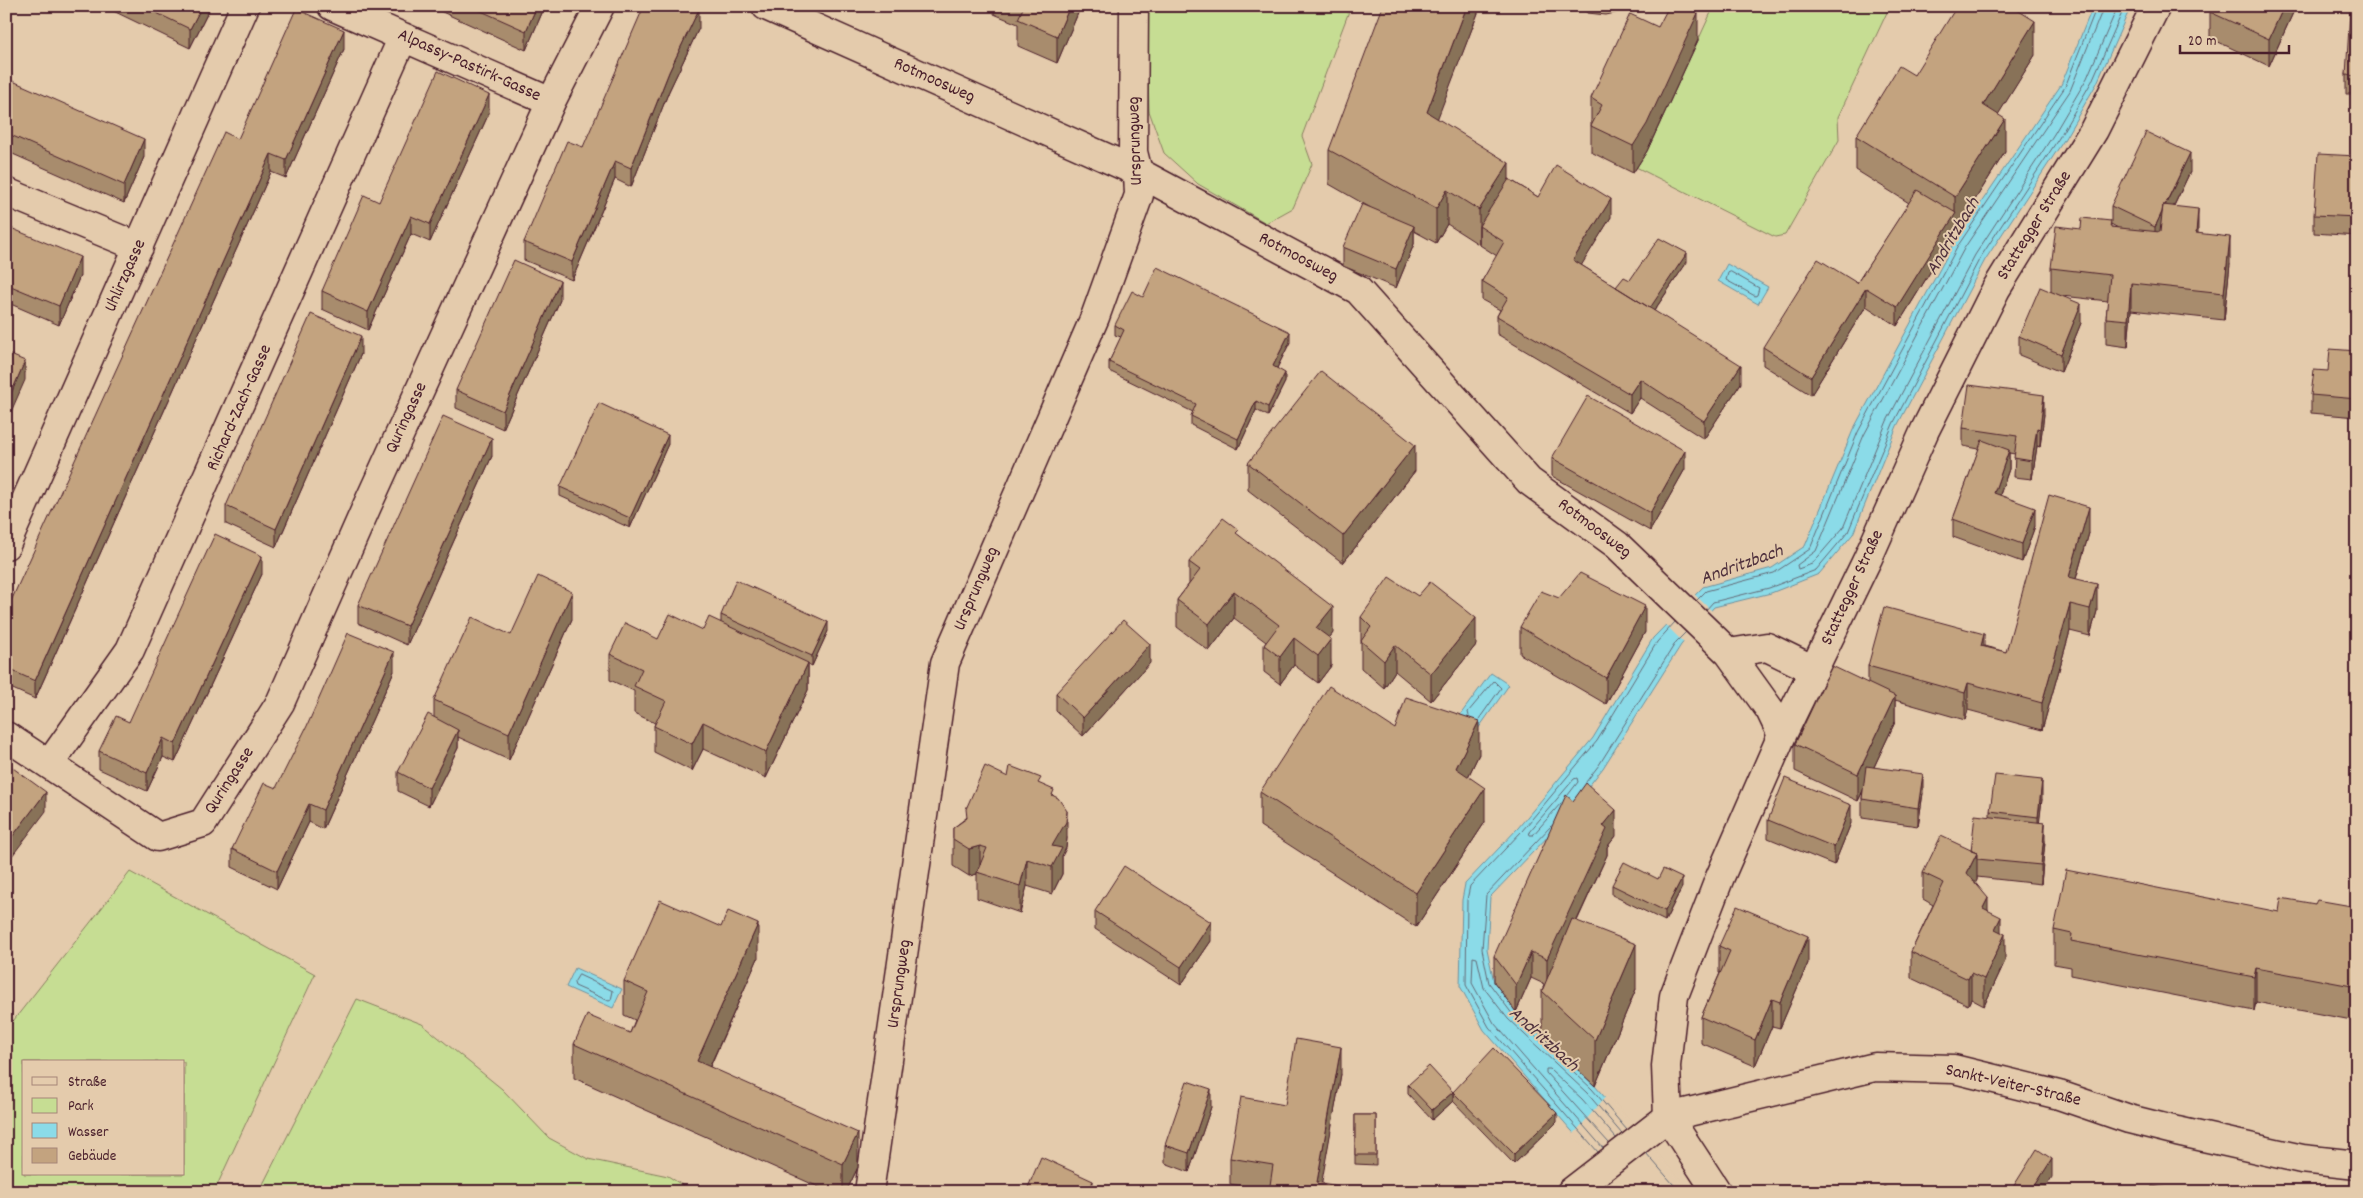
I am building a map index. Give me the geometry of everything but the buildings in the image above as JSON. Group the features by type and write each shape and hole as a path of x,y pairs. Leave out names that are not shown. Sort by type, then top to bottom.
{"street":[{"name":"Uhlirzgasse","path":"6,545 245,6"},
{"name":"Alpassy-Pastirk-Gasse","path":"332,6 551,102"},
{"name":"Quringasse","path":"50,763 158,837 203,823 280,703 371,497 551,102 600,6"},
{"name":"Rotmoosweg","path":"766,6 1138,172 1358,290 1529,480 1618,544 1668,592 1704,631 1730,653 1770,710 1782,735"},
{"name":"Ursprungweg","path":"869,1192 945,663 1095,317 1139,195 1138,172 1133,152 1134,6"},
{"name":"Stattegger Straße","path":"1668,1117 1666,1066 1674,996 1720,877 1782,735 1868,558 1924,430 1996,289 2094,130 2156,6"},
{"name":"Richard-Zach-Gasse","path":"50,763 130,650 403,38"},
{"path":"6,192 139,247"},
{"path":"1730,653 1767,647 1814,670"},
{"path":"6,736 50,763"},
{"name":"Sankt-Veiter-Straße","path":"1668,1117 1875,1067 1954,1069 2059,1095 2129,1119 2177,1131 2302,1159 2357,1165"},
{"path":"1571,1192 1599,1168 1668,1117 1717,1192"}],"green space":[{"path":"1146,6 1351,6 1302,136 1312,164 1293,208 1266,223 1198,184 1164,153 1149,111"},
{"path":"1714,6 1890,6 1838,117 1839,140 1785,235 1775,237 1636,167 1647,151"},
{"path":"130,872 315,974 214,1192 6,1192 6,1030"},
{"path":"357,999 422,1024 502,1089 549,1138 588,1159 668,1176 693,1192 259,1192"}],"water":[{"name":"Andritzbach","path":"2093,6 2131,6 2097,83 2064,140 1985,260 1897,426 1853,534 1819,574 1771,593 1714,607 1681,645 1603,768 1556,828 1490,897 1487,949 1494,982 1516,1012 1595,1086 1687,1192 1629,1192 1571,1130 1484,1030 1460,986 1462,900 1465,884 1518,828 1593,738 1653,638 1703,587 1772,568 1805,546 1853,430 1955,241 2061,85"},
{"path":"1727,264 1768,287 1758,304 1718,281"},
{"path":"1491,673 1509,685 1478,729 1460,715"},
{"path":"575,968 622,989 613,1008 566,987"}],"pier":[{"path":"1693,593 1713,612 1685,644 1664,623"},
{"path":"1607,1095 1688,1190 1626,1192 1573,1135"}]}
